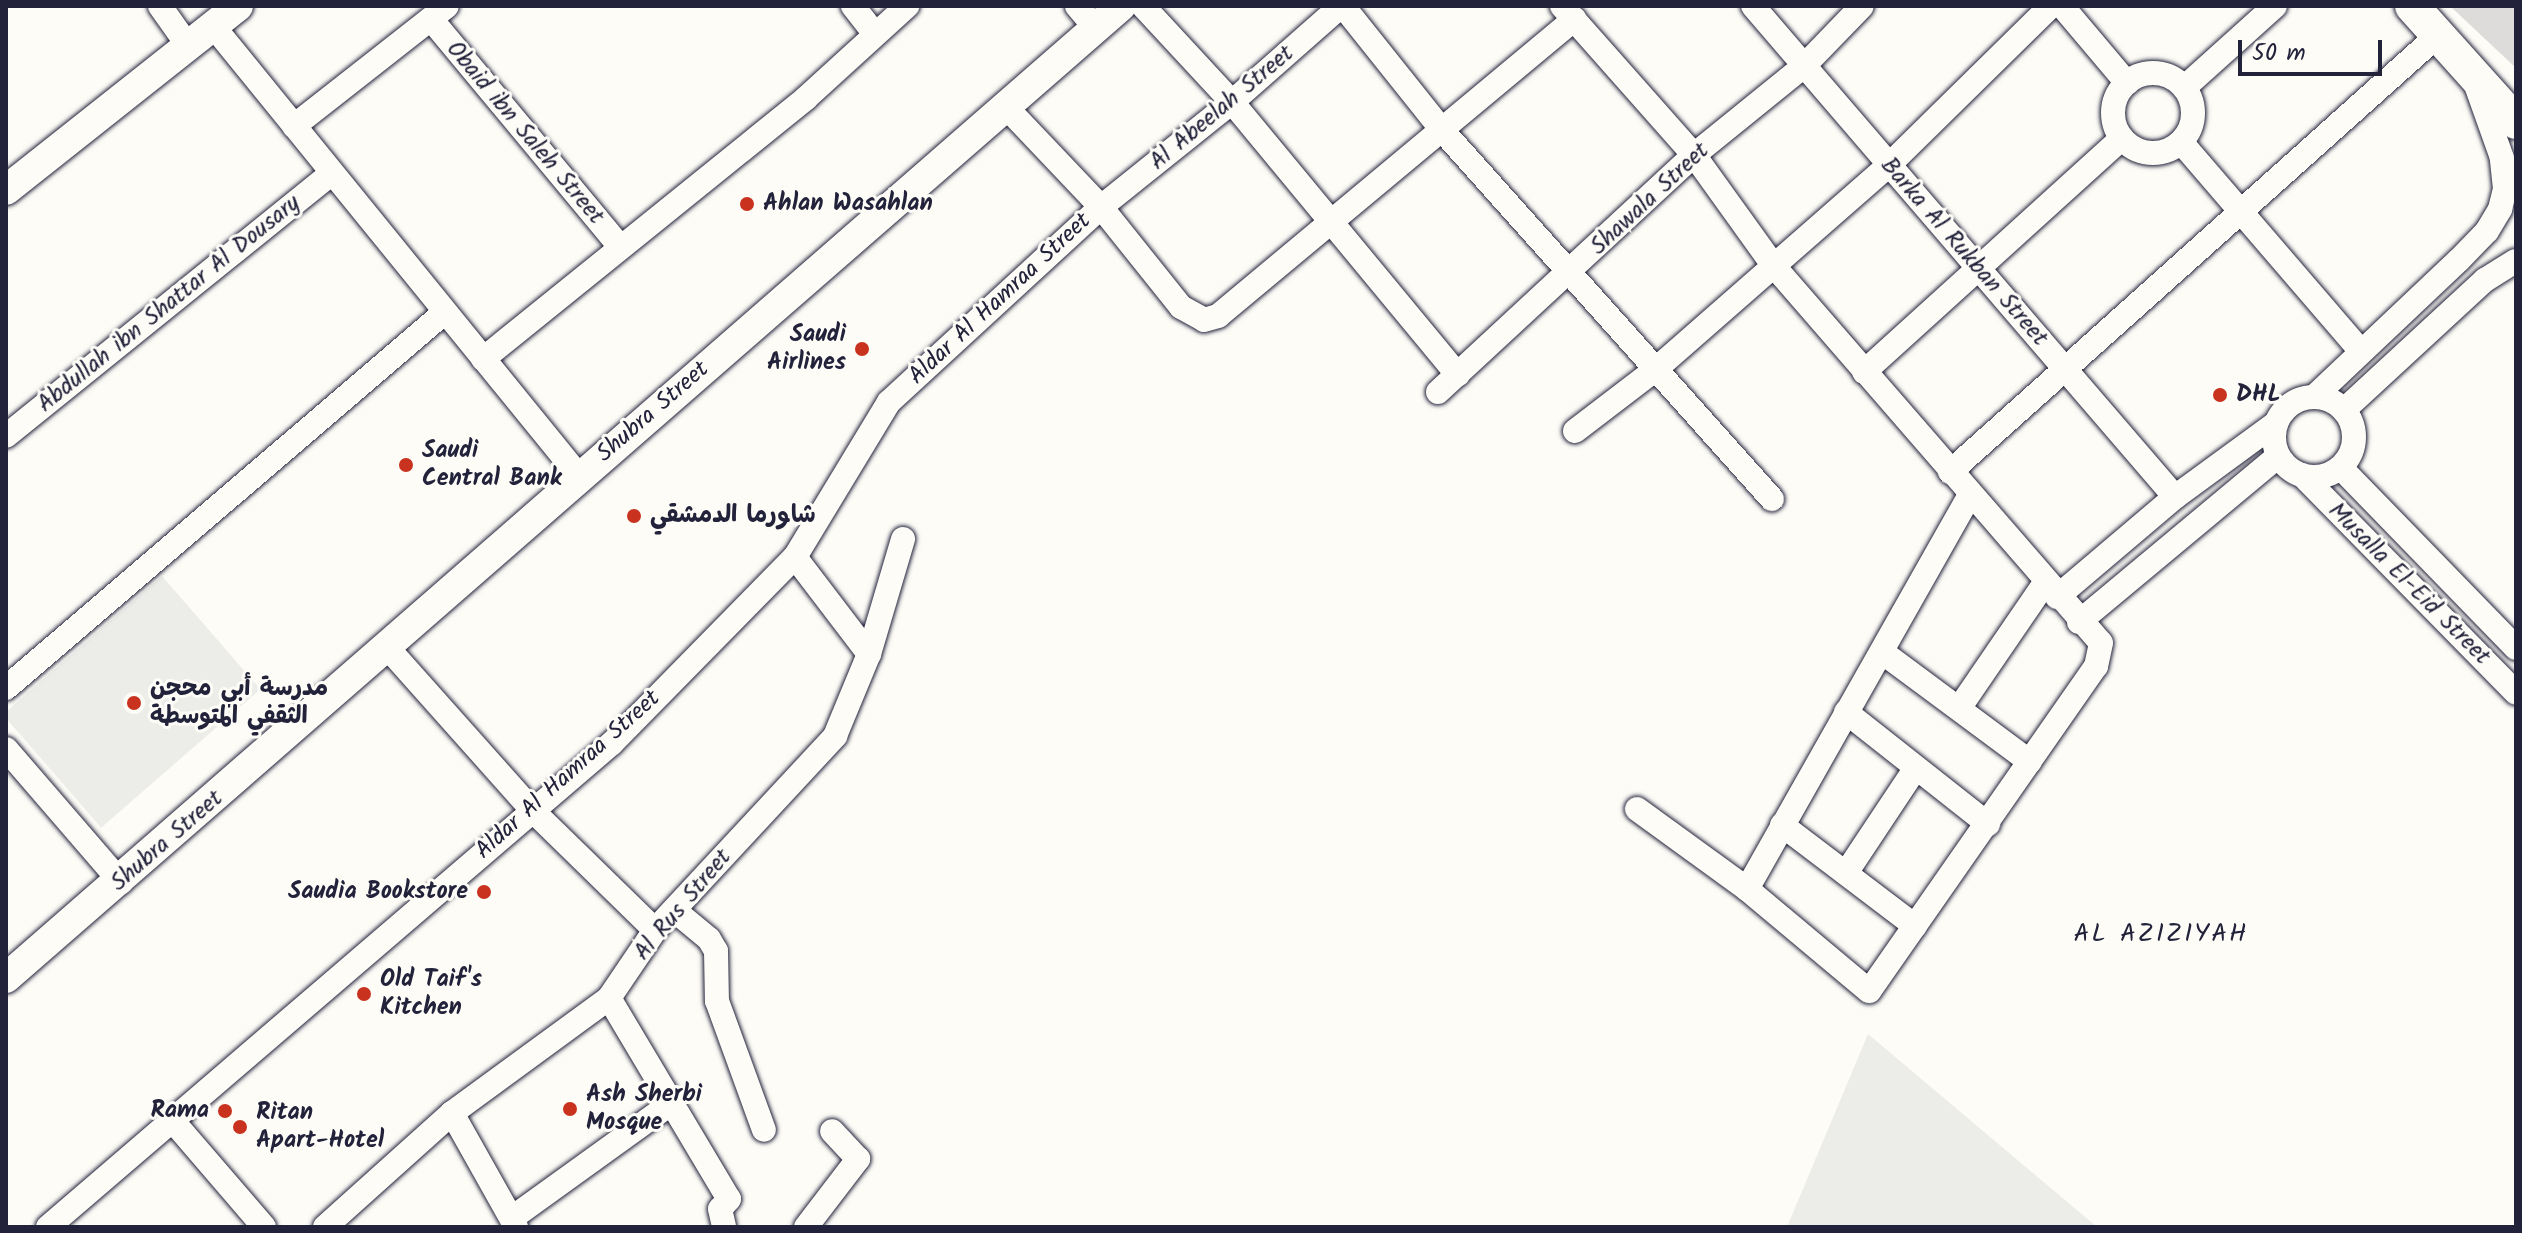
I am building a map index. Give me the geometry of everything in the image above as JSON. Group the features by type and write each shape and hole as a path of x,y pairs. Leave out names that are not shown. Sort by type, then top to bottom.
{"highway":[{"path":"2412,6 2474,79 2516,122"}],"main road":[{"path":"6,190 238,6"},
{"name":"Shubra Street","path":"6,978 121,882 579,476 1006,107 1087,18 1121,6"}],"street":[{"path":"160,6 189,47"},
{"path":"853,6 873,32"},
{"path":"483,359 806,98 873,32 907,6"},
{"path":"1143,6 1232,102 1328,223 1458,375"},
{"path":"1342,6 1442,130 1772,499"},
{"name":"Al Abeelah Street","path":"1101,207 1232,102 1342,6"},
{"name":"Barka Al Rukban Street","path":"1753,6 2175,497"},
{"name":"Shawala Street","path":"1438,392 1571,274 1694,155 1804,66 1862,6"},
{"path":"1575,431 1656,369 1889,165 2051,6"},
{"path":"2062,6 2127,83"},
{"path":"2185,87 2275,6"},
{"path":"294,126 439,12"},
{"name":"Obaid ibn Saleh Street","path":"439,12 620,247"},
{"path":"1006,107 1101,207 1181,307 1204,320 1218,316 1442,130 1568,13 1694,155 1773,265 2051,590 2101,643 2101,652 2030,762 1869,991 1747,889 1637,809"},
{"path":"214,27 579,476"},
{"path":"1950,472 2066,372 2239,212 2437,36"},
{"path":"2153,73 2185,87 2193,121 2181,142 2171,149 2145,152 2122,138 2113,114 2127,83 2153,73"},
{"path":"1960,707 2051,590 2276,423 2291,404 2314,397 2487,231 2500,209 2505,189 2502,158 2474,79"},
{"path":"1864,372 2122,138"},
{"path":"2181,142 2360,350"},
{"name":"Abdullah ibn Shattar Al Dousary","path":"6,436 332,173"},
{"name":"Aldar Al Hamraa Street","path":"48,1227 531,809 612,743 795,557 889,402 1101,207"},
{"path":"2344,410 2485,280 2516,261"},
{"path":"6,688 445,312"},
{"path":"2276,423 2278,456 2302,475 2322,477 2341,468 2355,433 2344,410 2314,397"},
{"path":"2079,622 2278,456"},
{"name":"Musalla El-Eid Street","path":"2341,468 2516,648"},
{"name":"Musalla El-Eid Street","path":"2302,475 2516,693"},
{"path":"1747,889 1970,495"},
{"name":"Al Rus Street","path":"325,1227 452,1113 609,998 655,930 835,736 869,654 903,539"},
{"path":"795,557 869,654"},
{"path":"386,646 531,809 655,930"},
{"path":"1882,652 2030,762"},
{"path":"1846,712 1988,824"},
{"path":"9,759 121,882"},
{"path":"1846,873 1915,769"},
{"path":"1782,825 1915,926"},
{"path":"674,910 709,939 716,951 717,1001 764,1130"},
{"path":"609,998 729,1199 720,1209 724,1227"},
{"path":"452,1113 514,1222 673,1102"},
{"path":"172,1120 264,1227"},
{"path":"806,1227 858,1159 832,1131"}],"shaded area":[{"path":"2450,6 2516,6 2516,68"},
{"name":"مدرسة أبي محجن الثقفي المتوسطة","path":"162,576 260,689 101,828 6,718 6,712"},
{"path":"1868,1034 2097,1227 1787,1227"}],"place":[{"name":"Ahlan Wasahlan","path":"747,204"},
{"name":"Saudi Airlines","path":"862,349"},
{"name":"DHL","path":"2220,395"},
{"name":"Saudi Central Bank","path":"406,465"},
{"name":"شاورما الدمشقي","path":"634,516"},
{"name":"مدرسة أبي محجن الثقفي المتوسطة","path":"134,703"},
{"name":"Saudia Bookstore","path":"484,892"},
{"name":"Old Taif's Kitchen","path":"364,994"},
{"name":"Ash Sherbi Mosque","path":"570,1109"},
{"name":"Rama","path":"225,1111"},
{"name":"Ritan Apart-Hotel","path":"240,1127"}],"district":[{"name":"AL AZIZIYAH","path":"2161,935"}]}
